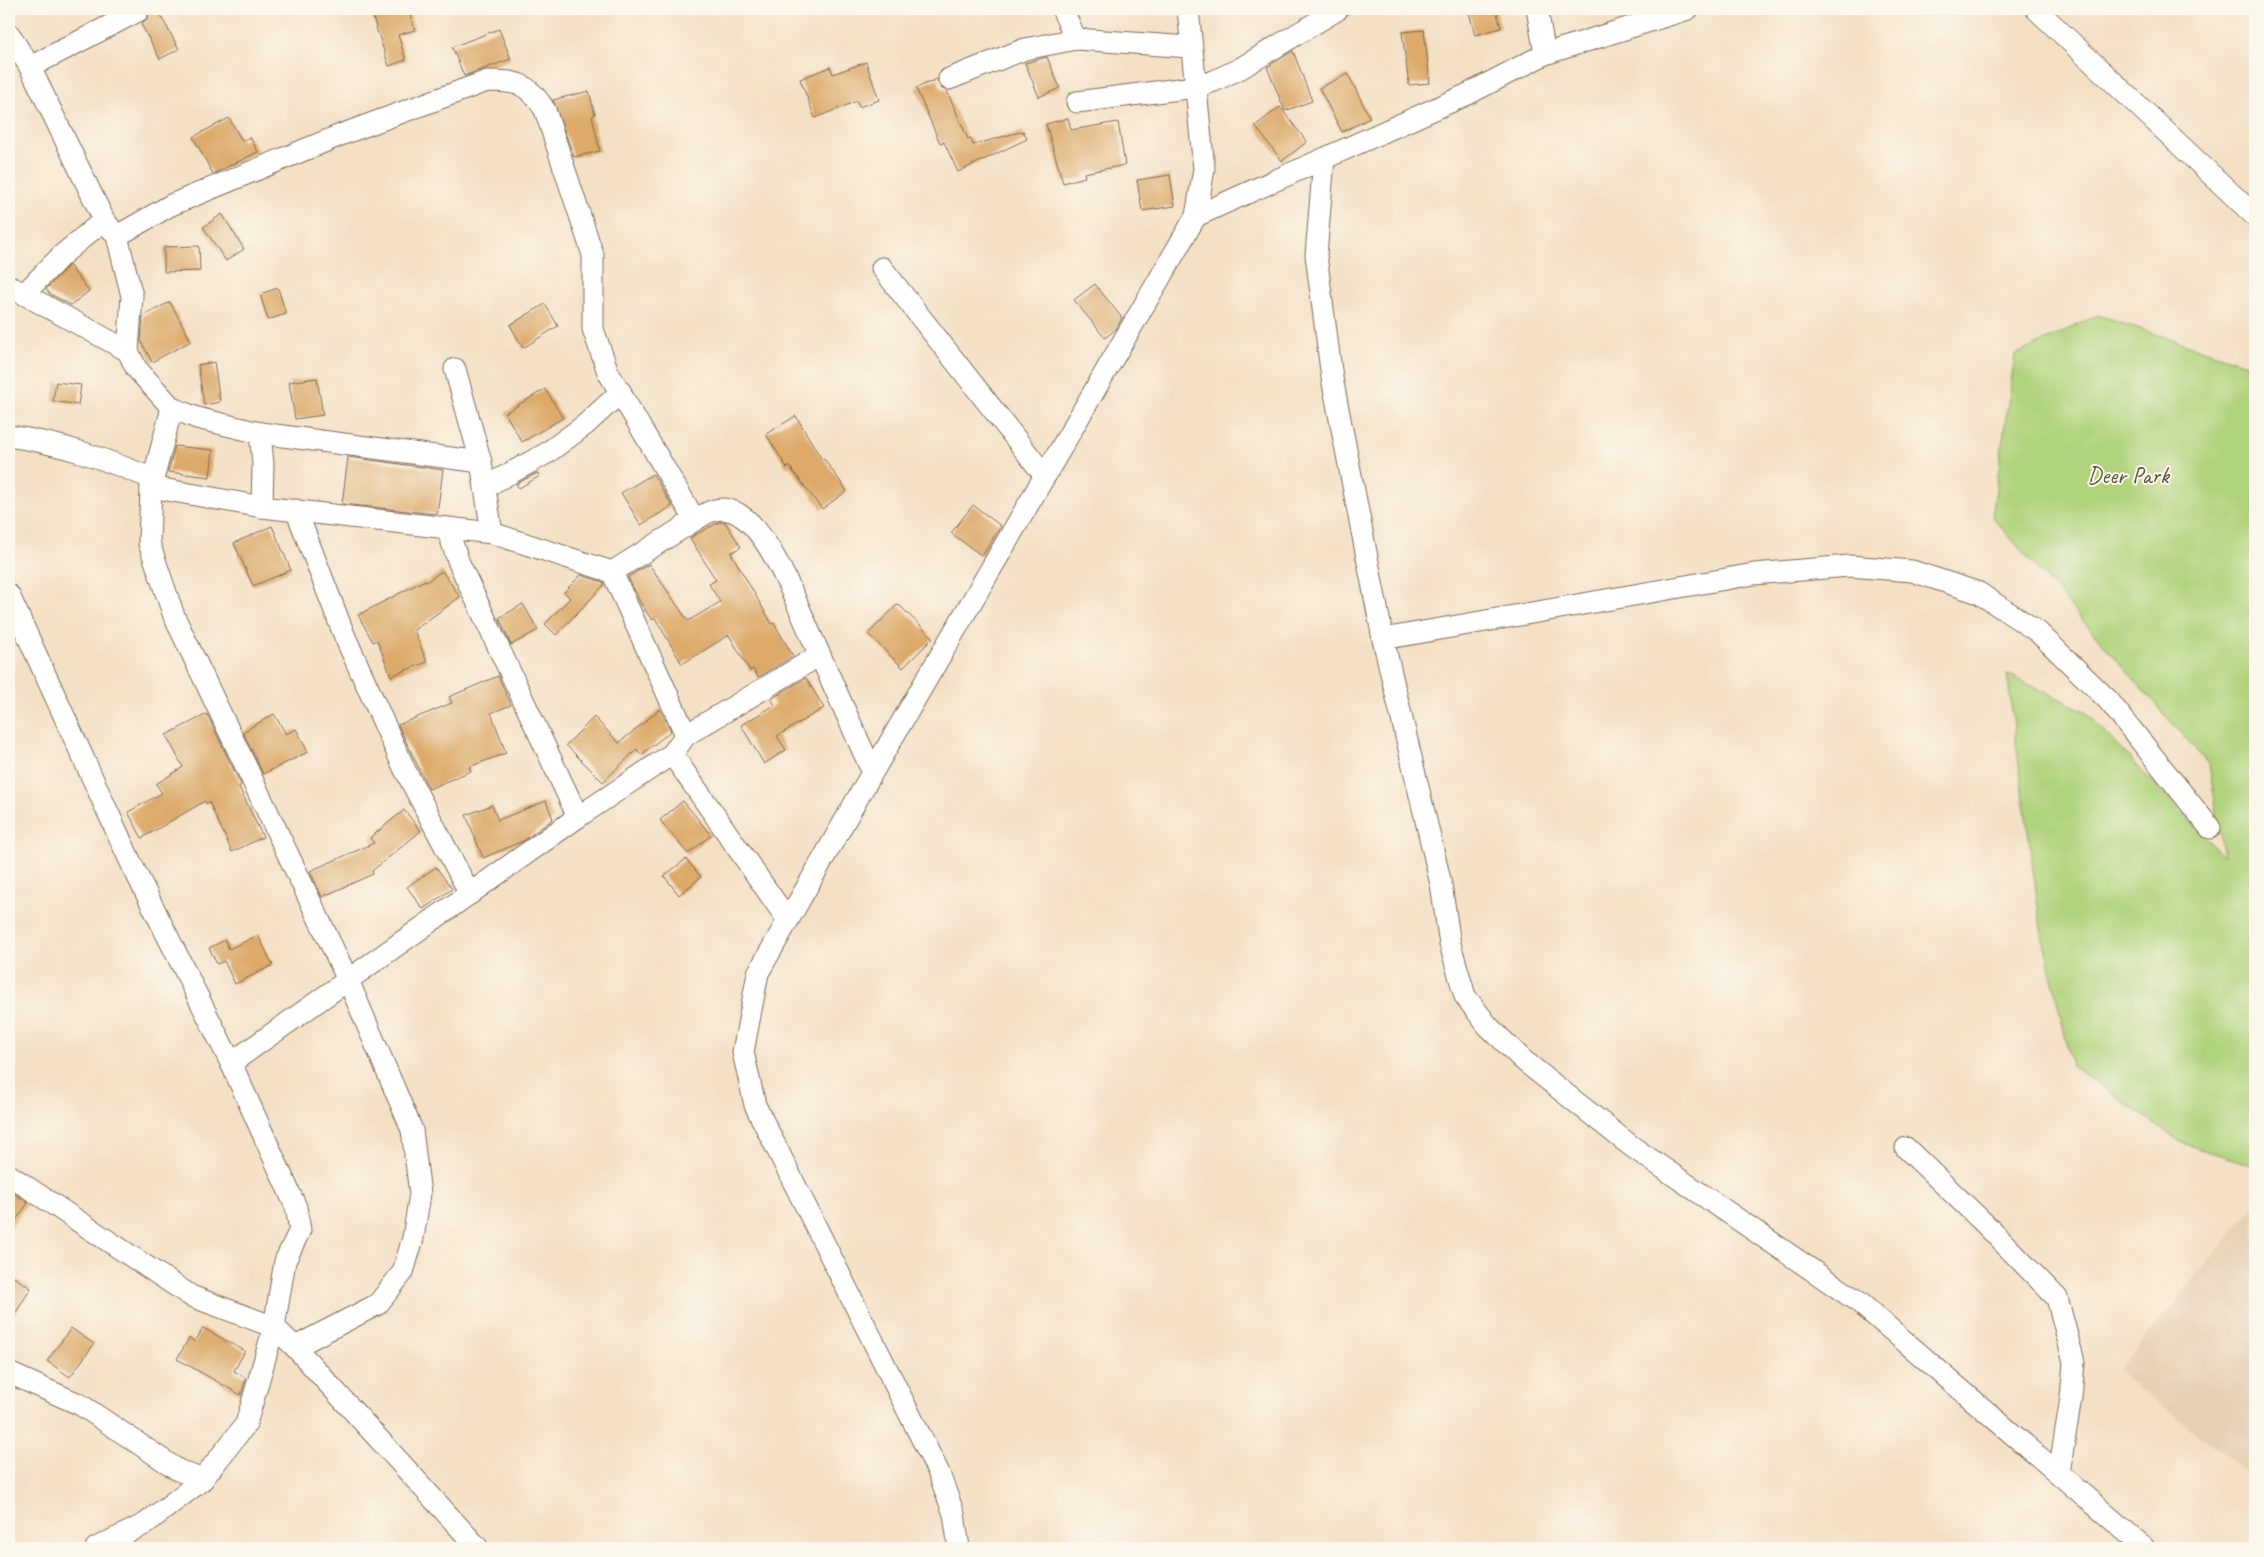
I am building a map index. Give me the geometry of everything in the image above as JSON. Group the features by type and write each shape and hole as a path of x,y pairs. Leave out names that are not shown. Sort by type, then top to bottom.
{"street":[{"path":"1062,9 1076,39"},
{"path":"959,1548 954,1514 938,1472 754,1105 743,1052 758,973 787,919 1196,216 1204,168 1190,46 1188,9"},
{"path":"1537,9 1545,54"},
{"path":"1196,216 1468,94 1545,54 1649,15 1688,9"},
{"path":"2036,9 2255,216"},
{"path":"30,67 141,10"},
{"path":"1077,102 1195,87 1214,81 1242,68 1336,10"},
{"path":"9,34 30,67 110,228 132,296 128,351 136,368 172,408 198,418 260,433 481,462"},
{"path":"949,79 1025,49 1076,39 1190,46"},
{"path":"128,351 14,292 62,255 110,228 343,134 487,81 511,81 525,86 536,95 545,110 593,255 593,329 608,372 695,520"},
{"path":"1324,160 1316,255 1332,378 1383,639 1441,884 1450,944 1465,996 1488,1026 1523,1060 1631,1146 1860,1303 2145,1548"},
{"path":"882,268 1045,476"},
{"path":"455,369 481,462 492,533"},
{"path":"485,487 546,453 585,425 621,392"},
{"path":"172,408 152,483 149,543 174,616 348,980 412,1130 420,1194 413,1238 403,1272 378,1304 295,1347"},
{"path":"260,433 263,464 262,507"},
{"path":"9,436 45,441 91,454 152,483 262,507 492,533 612,572 686,735"},
{"path":"612,572 708,511 719,508 740,514 755,526 778,565 872,771"},
{"path":"296,510 345,637 404,770 470,894"},
{"path":"447,528 459,563 578,817"},
{"path":"1383,639 1754,574 1849,566 1912,571 1978,593 2038,632 2108,700 2210,828"},
{"path":"9,595 132,865 232,1063 296,1207 300,1221 300,1230 285,1261 274,1327 246,1424 202,1480 145,1524 96,1548"},
{"path":"232,1063 578,817 672,754 686,735 820,655"},
{"path":"672,754 787,919"},
{"path":"1906,1148 1986,1225 2057,1298 2074,1362 2071,1398 2059,1473"},
{"path":"9,1175 191,1296 274,1327 295,1347 478,1548"},
{"path":"9,1373 81,1405 178,1470 202,1480"}],"shaded area":[{"path":"2255,1205 2255,1479 2118,1371"}],"green space":[{"name":"Deer Park","path":"2098,315 2255,367 2255,1166 2182,1143 2072,1066 2041,929 2007,674 2085,711 2224,857 2209,765 1992,517 2015,355"}],"building":[{"path":"157,9 179,49 160,59 141,24 148,18 150,11"},
{"path":"370,9 408,9 415,30 398,35 406,60 389,66"},
{"path":"1468,9 1496,9 1501,28 1475,35"},
{"path":"499,29 511,59 464,76 452,47"},
{"path":"1424,30 1430,83 1409,85 1402,32"},
{"path":"1293,51 1312,101 1285,111 1267,67"},
{"path":"1047,57 1060,88 1039,97 1025,63"},
{"path":"866,62 879,100 859,107 857,101 815,118 800,79 830,67 833,74"},
{"path":"1348,74 1370,118 1342,132 1319,88"},
{"path":"937,79 941,88 947,91 968,139 971,138 973,145 1023,131 1027,139 958,172 944,142 940,143 916,88"},
{"path":"589,91 595,115 592,116 600,151 574,157 553,100"},
{"path":"1280,107 1307,142 1282,161 1255,126"},
{"path":"229,118 242,141 250,137 258,152 213,174 193,137"},
{"path":"1068,118 1071,130 1118,122 1125,165 1084,173 1085,177 1063,183 1046,124"},
{"path":"1170,175 1175,206 1142,211 1137,180"},
{"path":"222,214 244,249 226,261 203,227"},
{"path":"199,246 200,271 164,272 164,247"},
{"path":"69,265 89,291 71,305 50,294 46,289"},
{"path":"1095,284 1122,318 1116,329 1105,338 1074,300"},
{"path":"278,288 286,314 268,320 260,294"},
{"path":"170,302 191,341 152,362 141,341 143,316"},
{"path":"545,304 558,326 523,348 510,325"},
{"path":"214,362 220,402 204,405 198,365"},
{"path":"317,378 323,415 295,419 289,382"},
{"path":"56,382 81,385 78,405 53,401"},
{"path":"545,389 563,418 522,442 505,413"},
{"path":"796,416 822,460 824,459 847,491 822,509 789,466 787,468 766,434"},
{"path":"175,446 213,450 210,477 168,472"},
{"path":"348,457 443,470 437,514 342,504"},
{"path":"537,473 540,476 519,488 516,484"},
{"path":"653,474 672,506 641,525 621,493"},
{"path":"973,505 1001,526 982,556 951,533"},
{"path":"719,522 725,522 741,547 731,553 793,656 758,677 753,669 750,671 729,635 682,664 655,618 652,620 641,604 628,577 649,564 688,621 720,602 709,584 716,580 690,538"},
{"path":"272,526 291,570 253,586 234,543"},
{"path":"442,571 460,597 414,630 427,662 391,676 377,640 373,642 358,615 425,580 426,582"},
{"path":"581,575 603,582 604,585 556,635 545,624 570,598 564,592"},
{"path":"523,604 538,630 511,645 499,618"},
{"path":"898,604 933,638 903,668 868,634"},
{"path":"498,676 511,705 491,713 506,753 469,767 471,771 429,789 398,725 452,703 449,697"},
{"path":"806,678 824,708 777,736 786,750 764,764 741,725 775,705 771,699"},
{"path":"660,709 671,731 641,755 637,749 603,782 566,745 594,717 619,743"},
{"path":"207,714 241,785 239,787 263,837 232,852 209,802 206,804 205,801 142,838 128,812 162,793 156,784 183,767 166,735"},
{"path":"274,714 286,734 296,729 308,752 263,774 243,732"},
{"path":"546,801 553,819 523,841 483,858 466,815 492,805 498,820"},
{"path":"683,801 711,835 688,854 660,820"},
{"path":"404,810 421,831 372,871 373,874 322,897 310,871 374,843 370,838"},
{"path":"686,859 701,877 679,895 664,876"},
{"path":"436,867 452,889 423,909 407,887"},
{"path":"258,935 273,965 235,984 224,961 217,964 209,948 225,940 229,949"},
{"path":"9,1190 28,1203 9,1230"},
{"path":"9,1274 31,1288 9,1324"},
{"path":"71,1328 94,1344 70,1377 47,1361"},
{"path":"203,1328 245,1351 234,1371 246,1378 241,1395 177,1359 189,1338 195,1342"}]}
